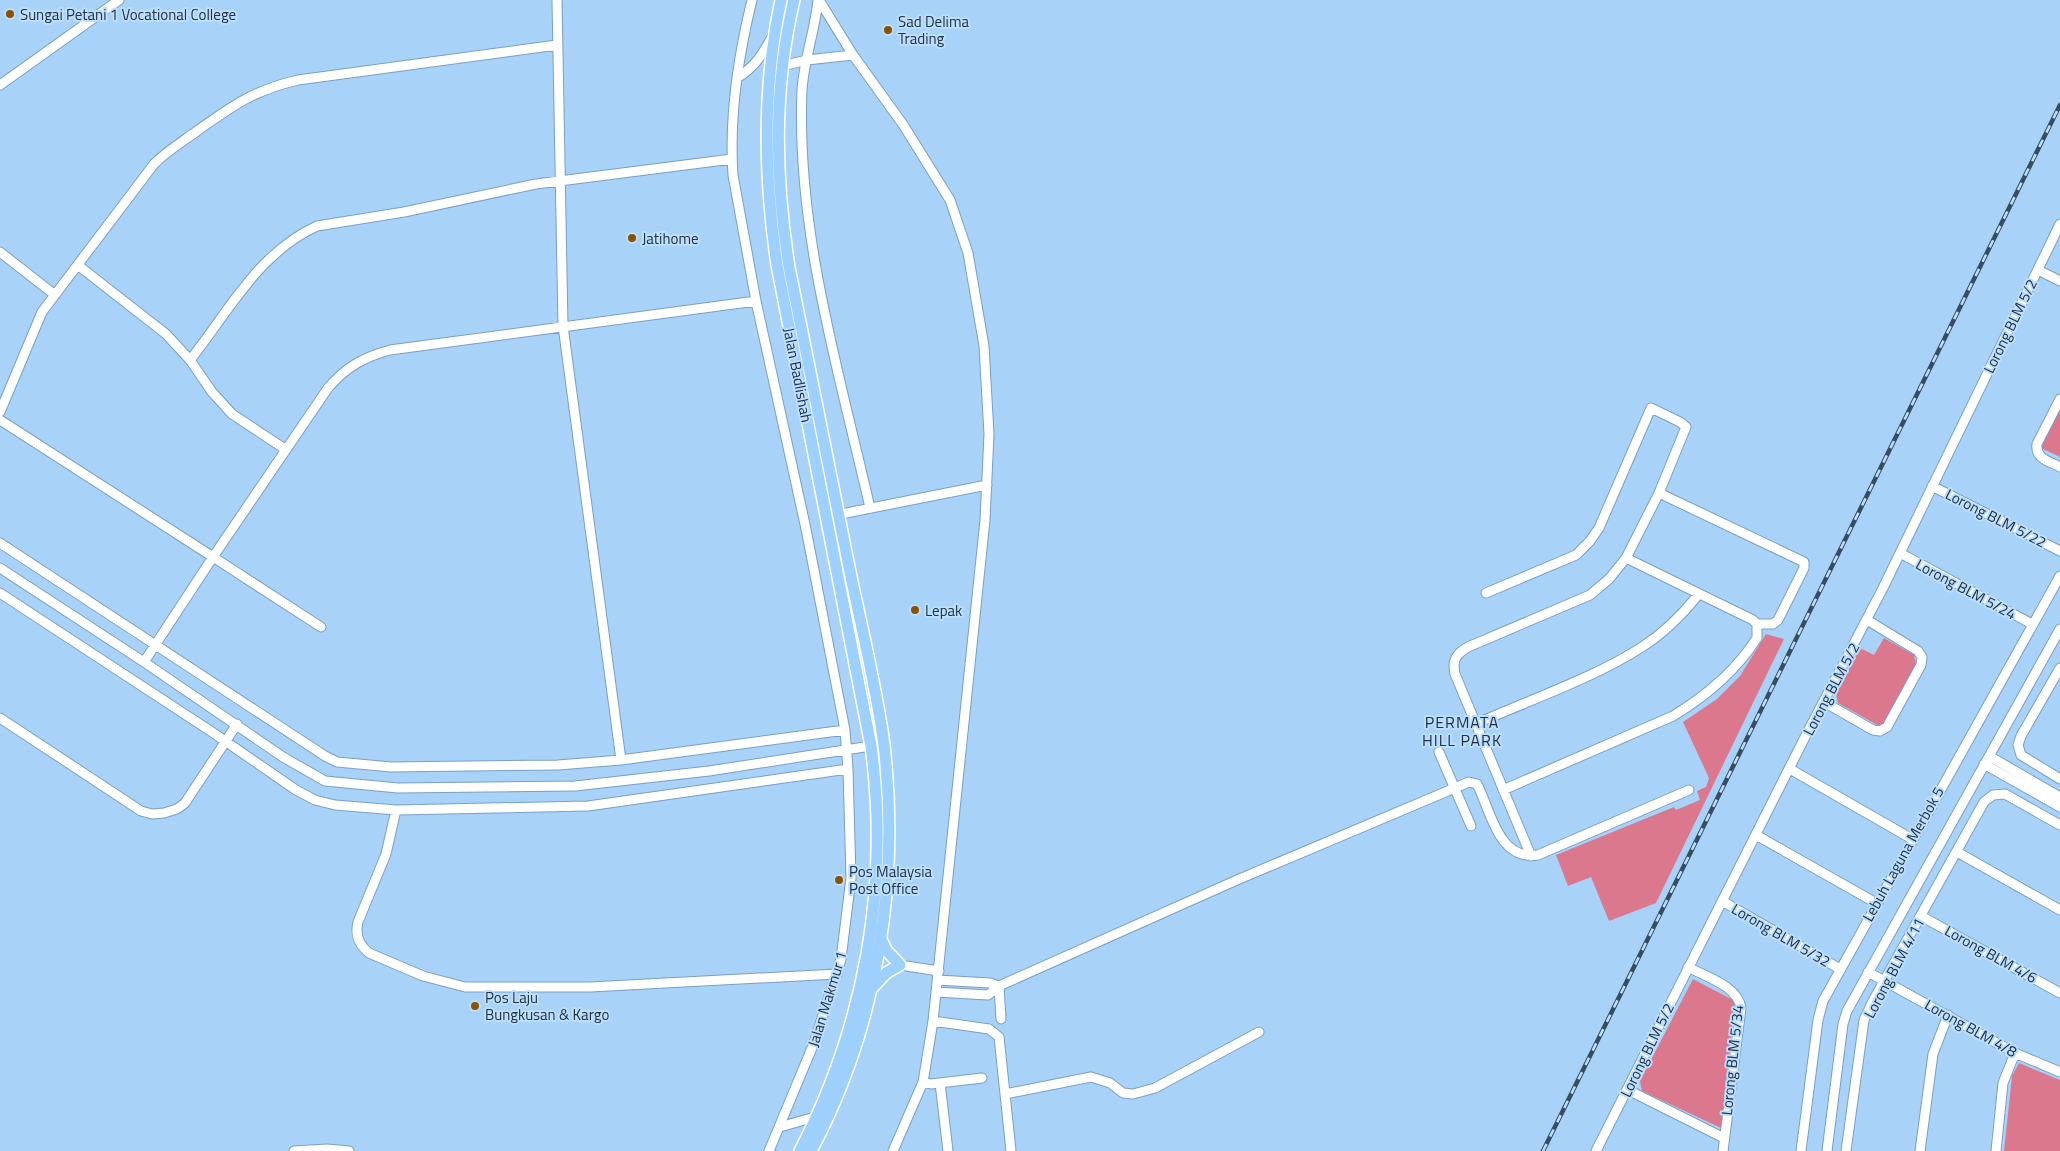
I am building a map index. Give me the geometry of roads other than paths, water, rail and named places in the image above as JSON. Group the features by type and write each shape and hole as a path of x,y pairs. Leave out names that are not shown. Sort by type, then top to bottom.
{"main road":[{"name":"Jalan Badlishah","path":"781,0 767,106 769,206 777,265 871,746 877,793 876,895 866,961 852,1020 818,1116 800,1151"},
{"name":"Jalan Badlishah","path":"794,0 782,66 778,156 780,208 789,267 884,744 888,792 889,864 881,939 872,988 836,1098 811,1151"},
{"path":"872,988 886,973 900,965 886,950 881,939"}],"street":[{"path":"0,86 119,0"},
{"path":"557,0 563,326 621,760"},
{"name":"Jalan Makmur 1","path":"752,0 737,78 732,159 742,234 806,529 845,730 851,878 848,915 838,974 814,1043 769,1151"},
{"path":"818,0 853,55 936,174 950,200 960,224 974,280 984,346 989,434 987,485 933,1021 923,1082 893,1151"},
{"path":"818,0 803,84 803,139 809,230 870,508"},
{"path":"737,78 751,69 763,55 776,29"},
{"path":"0,412 42,312 79,266 154,164 166,153 251,94 298,80 557,45"},
{"path":"782,66 807,60 853,55"},
{"path":"190,360 256,271 273,255 305,232 331,223 376,217 505,189 732,159"},
{"name":"Lorong BLM 5/2","path":"1596,1151 1688,967 1867,620 2060,224"},
{"path":"0,252 55,294"},
{"path":"79,266 166,334 190,360 212,392 232,414 285,449"},
{"path":"2038,270 2060,281"},
{"path":"144,662 285,449 339,375 363,359 390,350 756,301"},
{"path":"2060,398 2037,444 2036,450 2039,456 2060,467"},
{"path":"1486,593 1576,555 1590,541 1599,528 1651,408 1680,422 1686,428 1659,493 1626,558 1609,579 1590,595 1468,647 1455,658 1453,664 1455,674 1531,856"},
{"path":"0,420 321,627"},
{"path":"826,517 987,485"},
{"name":"Lorong BLM 5/22","path":"1932,486 2060,551"},
{"path":"1626,558 1757,624 1773,624 1778,620 1804,568 1804,562 1659,493"},
{"path":"0,544 325,756 338,762 391,767 467,768 558,765 621,760 845,730"},
{"name":"Lorong BLM 5/24","path":"1900,553 2032,624"},
{"path":"0,568 144,662 283,758 325,781 398,788 608,784 710,771 884,744"},
{"name":"Lebuh Laguna Merbok 5","path":"1801,1151 1818,1020 1823,1001 2060,576"},
{"path":"0,593 296,790 315,800 335,805 396,810 588,806 848,769"},
{"path":"1476,724 1626,657 1660,634 1682,615 1698,595"},
{"path":"1824,702 1872,730 1880,731 1887,727 1921,666 1922,657 1918,651 1867,620"},
{"path":"1503,790 1640,732 1694,703 1740,662 1758,638 1757,624"},
{"name":"Lebuh Laguna Merbok 5","path":"1827,1151 1843,1024 1853,998 2060,629"},
{"path":"2060,668 2021,736 2018,752 2027,760 2060,780"},
{"path":"0,718 141,811 152,814 178,809 185,803 236,724"},
{"path":"1439,752 1471,826"},
{"path":"1986,760 2060,797"},
{"path":"1986,760 2060,807"},
{"path":"1790,769 1912,840"},
{"path":"936,992 988,995 999,986 1470,782 1477,784 1503,841 1514,850 1531,856 1538,855 1689,790"},
{"name":"Lorong BLM 4/11","path":"1846,1151 1864,1020 1884,980 1922,916 1984,802 1993,795 2005,794 2060,825"},
{"path":"396,810 386,854 358,922 357,933 364,949 369,953 423,976 465,987 495,988 590,987 838,974"},
{"path":"1756,835 1876,903"},
{"path":"1957,852 2060,910"},
{"name":"Lorong BLM 5/32","path":"1722,901 1840,969"},
{"name":"Lorong BLM 4/6","path":"1922,916 2060,993"},
{"path":"900,965 938,976 990,983 999,986"},
{"name":"Lorong BLM 5/34","path":"1688,967 1734,992 1740,999 1741,1008 1723,1151"},
{"name":"Lorong BLM 4/8","path":"1868,972 2015,1053 2060,1072"},
{"path":"999,986 1001,1018"},
{"path":"1920,1151 1933,1054 1948,1015"},
{"path":"933,1021 972,1025 989,1029 997,1034 1011,1151"},
{"path":"1005,1094 1091,1077 1110,1083 1123,1093 1133,1094 1155,1088 1259,1032"},
{"path":"1996,1151 2003,1084 2015,1053"},
{"path":"923,1082 940,1083 982,1078"},
{"path":"940,1083 948,1151"},
{"path":"1628,1090 1724,1138"},
{"path":"780,1127 818,1116"},
{"path":"294,1151 327,1149 349,1151"}],"railway":[{"path":"1543,1151 2060,105"}],"place":[{"name":"Sungai Petani 1 Vocational College","path":"10,14"},
{"name":"Sad Delima Trading","path":"888,30"},
{"name":"Jatihome","path":"632,238"},
{"name":"Lepak","path":"915,610"},
{"name":"Pos Malaysia Post Office","path":"839,880"},
{"name":"Pos Laju Bungkusan & Kargo","path":"475,1006"}],"district":[{"name":"PERMATA HILL PARK","path":"1462,731"}]}
